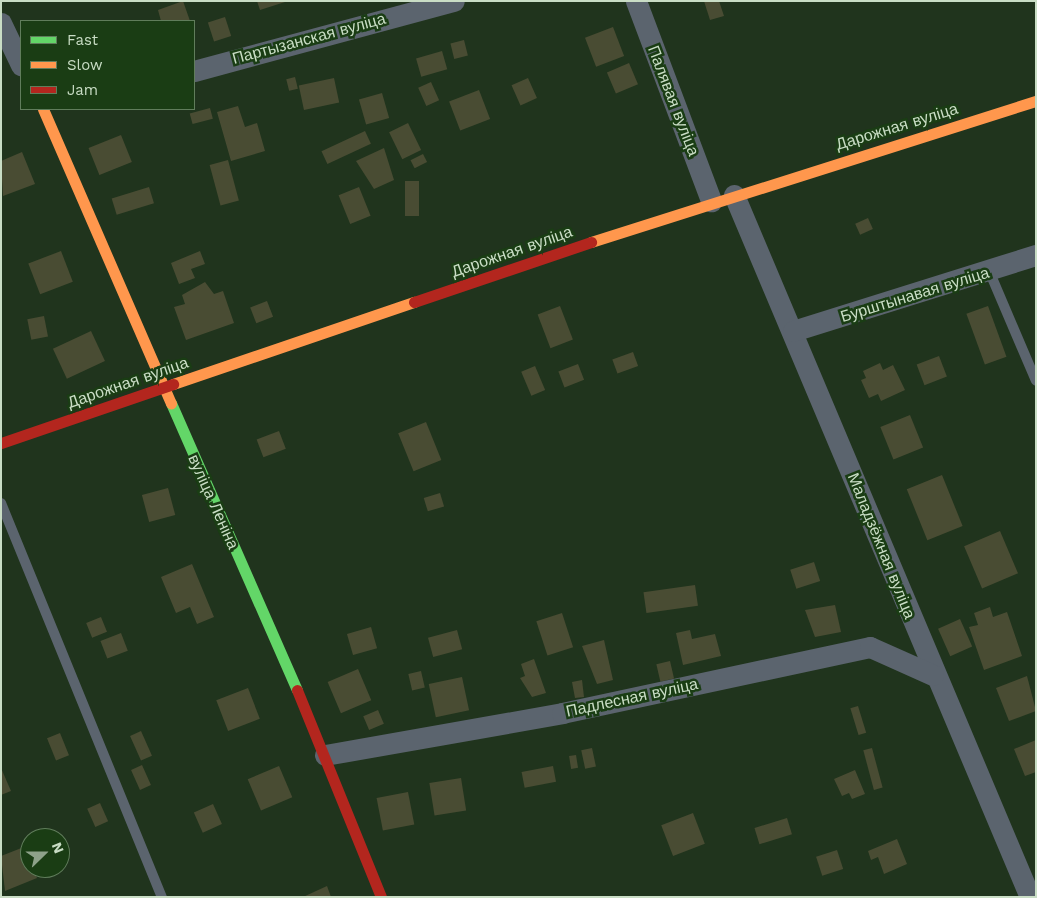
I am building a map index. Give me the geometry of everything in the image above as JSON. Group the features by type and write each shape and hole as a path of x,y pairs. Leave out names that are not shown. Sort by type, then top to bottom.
{"main road":[{"name":"Дарожная вуліца","path":"1,443 711,201 1036,101"},
{"name":"вуліца Леніна","path":"50,110 162,388 325,755 381,897"}],"street":[{"name":"Партызанская вуліца","path":"195,71 454,1"},
{"name":"Палявая вуліца","path":"636,1 711,201"},
{"path":"3,32 20,63"},
{"name":"Маладзёжная вуліца","path":"734,195 793,331 933,675 1030,897"},
{"name":"Бурштынавая вуліца","path":"793,331 990,273 1036,255"},
{"name":"Падлесная вуліца","path":"325,755 562,713 870,647 933,675"}],"lane":[{"path":"990,273 1036,381"},
{"path":"1,503 162,897"}],"building":[{"path":"183,1 190,20 161,20 158,10"},
{"path":"257,1 285,1 285,2 260,10"},
{"path":"704,1 719,1 724,16 710,20"},
{"path":"225,17 231,36 214,42 208,23"},
{"path":"613,27 624,56 596,67 585,38"},
{"path":"464,40 468,56 454,59 450,43"},
{"path":"442,51 447,69 421,77 416,58"},
{"path":"629,63 638,84 616,94 607,72"},
{"path":"295,77 298,89 289,91 286,79"},
{"path":"334,78 339,102 304,110 299,85"},
{"path":"528,78 537,98 521,105 512,85"},
{"path":"431,82 439,100 426,106 418,88"},
{"path":"479,90 490,119 460,130 449,101"},
{"path":"382,93 389,118 366,125 359,100"},
{"path":"238,106 245,127 257,123 265,151 231,161 217,112"},
{"path":"210,108 213,119 193,124 190,113"},
{"path":"408,123 421,150 402,159 389,132"},
{"path":"365,131 371,144 327,164 321,151"},
{"path":"121,135 132,162 99,175 89,148"},
{"path":"384,148 394,180 374,189 356,161"},
{"path":"22,152 35,184 3,196 1,161"},
{"path":"423,154 427,162 415,168 411,160"},
{"path":"228,160 239,201 221,205 210,165"},
{"path":"405,181 419,181 419,216 405,216"},
{"path":"149,187 154,203 117,215 112,198"},
{"path":"359,187 371,216 350,224 339,195"},
{"path":"868,218 873,229 860,235 855,224"},
{"path":"61,251 73,282 40,294 28,264"},
{"path":"200,251 205,264 191,269 195,278 179,284 171,263"},
{"path":"205,282 214,294 223,291 234,323 186,340 174,307 185,304 182,295"},
{"path":"267,301 273,317 256,323 250,307"},
{"path":"560,306 573,340 550,348 538,315"},
{"path":"988,306 1006,357 985,365 966,314"},
{"path":"44,316 48,337 31,340 27,319"},
{"path":"91,331 105,361 67,379 53,349"},
{"path":"633,352 638,366 617,374 612,360"},
{"path":"939,356 947,377 924,385 917,365"},
{"path":"880,363 883,370 893,365 905,390 881,401 878,394 869,398 861,380 866,378 863,371"},
{"path":"578,364 584,380 564,387 558,372"},
{"path":"535,366 545,390 531,396 521,372"},
{"path":"910,415 923,447 893,459 880,427"},
{"path":"426,422 441,460 414,471 398,433"},
{"path":"279,431 286,449 263,457 257,440"},
{"path":"942,475 963,526 927,540 907,489"},
{"path":"168,488 175,515 149,522 142,495"},
{"path":"440,493 444,506 428,511 424,498"},
{"path":"1000,531 1018,573 982,589 964,546"},
{"path":"814,562 820,581 796,589 790,570"},
{"path":"192,564 214,617 197,624 190,607 176,613 161,577"},
{"path":"695,585 698,606 646,613 644,592"},
{"path":"835,605 841,632 815,637 805,610"},
{"path":"990,607 993,617 1007,612 1022,656 984,670 969,627 978,625 974,613"},
{"path":"562,613 573,647 547,656 536,621"},
{"path":"101,617 107,632 92,638 86,623"},
{"path":"960,619 972,646 950,656 938,629"},
{"path":"371,627 377,648 353,655 347,634"},
{"path":"457,630 462,649 433,657 428,638"},
{"path":"690,630 692,639 715,634 721,656 683,665 676,633"},
{"path":"121,633 128,651 107,659 100,641"},
{"path":"604,640 613,680 597,684 582,646"},
{"path":"534,659 546,693 532,697 520,678 525,676 521,664"},
{"path":"670,661 674,679 660,682 656,664"},
{"path":"358,669 371,700 341,713 328,682"},
{"path":"421,671 425,688 412,690 408,674"},
{"path":"1027,676 1036,711 1009,721 996,688"},
{"path":"462,677 469,710 436,717 429,684"},
{"path":"582,680 584,697 575,698 572,682"},
{"path":"248,688 260,719 228,731 216,700"},
{"path":"858,706 866,733 859,735 850,708"},
{"path":"378,710 384,724 369,730 363,716"},
{"path":"141,731 152,756 141,761 130,736"},
{"path":"60,733 69,755 56,760 47,738"},
{"path":"1036,740 1036,772 1025,776 1014,749"},
{"path":"592,748 596,767 585,769 581,750"},
{"path":"872,748 883,788 874,790 863,750"},
{"path":"576,755 578,768 571,769 569,756"},
{"path":"142,765 151,785 140,790 131,770"},
{"path":"279,766 292,797 261,811 248,779"},
{"path":"553,766 556,782 525,788 522,772"},
{"path":"1,768 11,791 1,795"},
{"path":"855,770 865,794 852,799 849,793 842,796 834,779"},
{"path":"461,778 466,811 435,816 429,783"},
{"path":"408,792 414,824 383,830 377,798"},
{"path":"100,803 108,821 95,827 87,809"},
{"path":"213,804 222,824 203,833 194,813"},
{"path":"693,813 705,844 673,856 661,825"},
{"path":"787,818 792,834 759,844 754,828"},
{"path":"897,839 907,864 884,874 878,857 871,860 868,851"},
{"path":"20,849 20,878 37,878 5,891 1,856"},
{"path":"837,850 843,869 822,876 816,857"},
{"path":"327,886 331,897 303,897"}],"traffic: fast":[{"path":"171,403 297,690"}],"traffic: slow":[{"path":"591,242 1036,101"},
{"path":"43,110 171,403"},
{"path":"173,384 414,302"}],"traffic: jam":[{"path":"414,302 591,242"},
{"path":"1,443 173,384"},
{"path":"297,690 381,897"}]}
